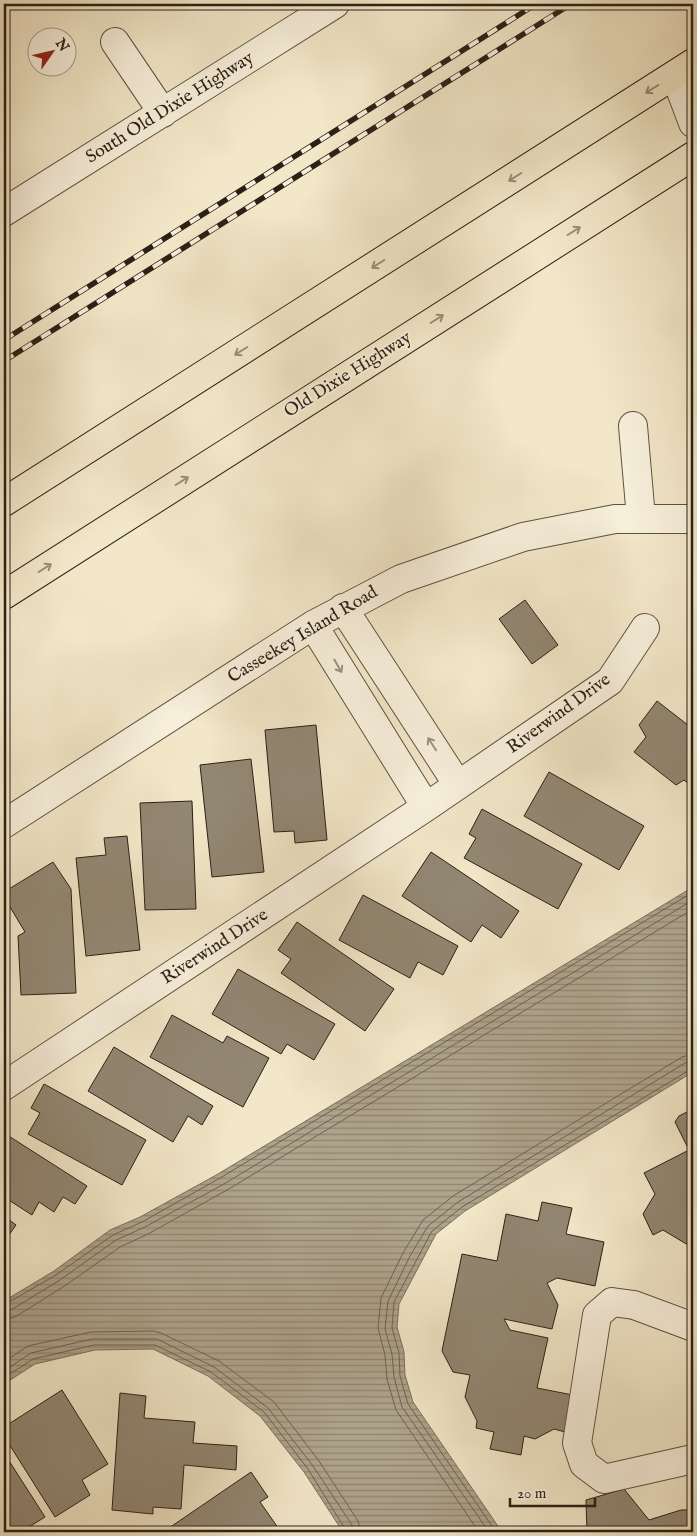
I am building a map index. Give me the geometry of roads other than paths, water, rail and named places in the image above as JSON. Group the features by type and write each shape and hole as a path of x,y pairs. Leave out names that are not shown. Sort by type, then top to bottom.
{"main road":[{"path":"4,502 684,69"},
{"name":"Old Dixie Highway","path":"4,594 693,156"}],"street":[{"name":"South Old Dixie Highway","path":"4,212 335,4"},
{"path":"115,42 163,113"},
{"path":"684,69 693,123"},
{"path":"633,426 641,518"},
{"name":"Casseekey Island Road","path":"4,824 313,625 400,579 522,537 615,519 693,520"},
{"path":"343,608 458,785"},
{"path":"313,625 426,807"},
{"name":"Riverwind Drive","path":"4,1086 426,807 610,681 645,628"},
{"path":"693,1327 634,1305 612,1302 597,1315 577,1443 584,1464 604,1479 693,1459"}],"water":[{"path":"693,887 693,1072 465,1211 436,1234 399,1304 397,1327 404,1352 405,1375 413,1402 502,1532 343,1532 304,1472 260,1416 208,1376 153,1349 95,1350 35,1364 4,1384 4,1301 54,1271 110,1230 140,1217 218,1174"}],"railway":[{"path":"4,340 536,4"},
{"path":"4,361 571,4"}]}
